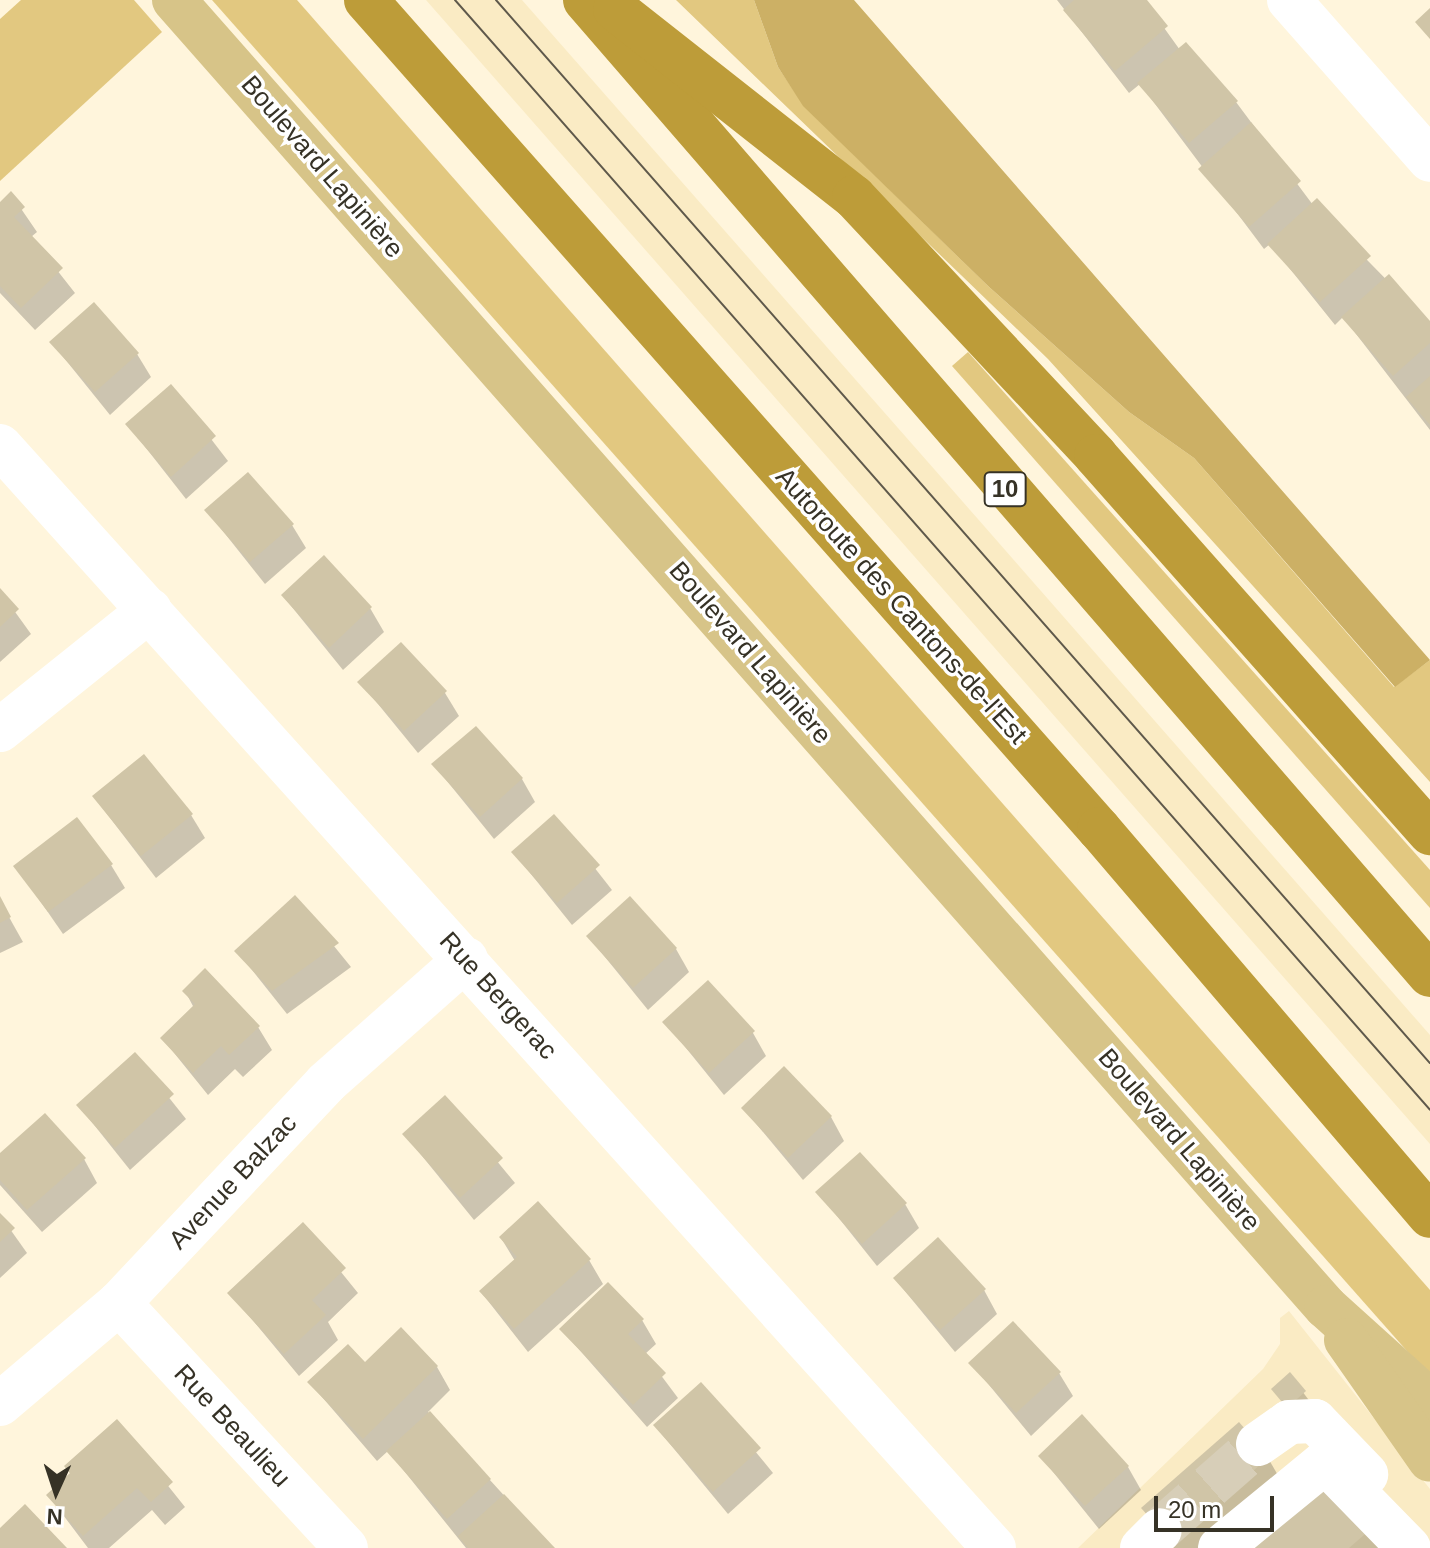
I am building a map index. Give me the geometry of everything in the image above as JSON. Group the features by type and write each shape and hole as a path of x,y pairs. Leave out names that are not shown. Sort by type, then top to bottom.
{"highway":[{"name":"Autoroute des Cantons-de-l'Est","path":"366,0 1099,829 1430,1216"},
{"name":"10","path":"585,0 1430,975"},
{"path":"604,0 854,197 1096,456 1430,833"}],"main road":[{"name":"Boulevard Lapinière","path":"174,0 1326,1307 1430,1401"},
{"name":"Boulevard Lapinière","path":"1326,1307 1389,1411 1430,1460"}],"street":[{"path":"1294,1 1430,160"},
{"name":"Rue Bergerac","path":"0,446 466,959 994,1548"},
{"path":"0,730 150,610"},
{"name":"Avenue Balzac","path":"0,1404 119,1303 326,1083 466,959"},
{"name":"Rue Beaulieu","path":"119,1303 346,1548"},
{"path":"1258,1444 1289,1422 1315,1421 1420,1542"},
{"path":"1220,1548 1325,1462 1420,1542"}],"shaded area":[{"path":"21,0 134,0 162,32 0,181 0,19"},
{"path":"212,0 297,0 1430,1290 1430,1377"},
{"path":"426,0 522,0 949,486 1430,1035 1430,1144"},
{"path":"676,0 754,0 778,67 804,106 988,286 1129,412 1194,458 1394,687 1430,660 1430,782 1048,359"},
{"path":"754,0 854,0 1430,660 1395,687 1194,458 1129,412 988,286 803,106 778,67"},
{"path":"968,352 1430,870 1430,908 952,366"},
{"path":"1289,1311 1430,1489 1430,1548 1078,1548 1263,1369 1280,1344 1280,1318"}],"building":[{"path":"1074,0 1147,0 1168,26 1115,71 1063,10"},
{"path":"1430,8 1430,39 1415,22"},
{"path":"1186,42 1238,101 1189,143 1137,83"},
{"path":"1251,122 1301,181 1249,227 1198,169"},
{"path":"11,191 25,207 14,217 63,268 21,308 0,286 0,202"},
{"path":"1317,198 1371,256 1320,302 1267,244"},
{"path":"1389,274 1430,321 1430,343 1393,376 1341,317"},
{"path":"94,302 139,353 95,392 49,342"},
{"path":"1430,376 1430,425 1406,397"},
{"path":"171,384 216,436 171,477 125,424"},
{"path":"248,472 294,524 250,562 204,510"},
{"path":"324,555 372,607 329,648 281,595"},
{"path":"0,588 19,609 0,627"},
{"path":"401,642 447,691 404,731 357,682"},
{"path":"476,726 523,778 480,817 431,764"},
{"path":"144,754 193,814 141,856 92,796"},
{"path":"554,814 600,865 557,903 511,852"},
{"path":"77,817 113,864 48,912 13,866"},
{"path":"295,895 339,943 272,991 234,951"},
{"path":"0,896 11,917 0,923"},
{"path":"630,896 677,948 633,988 586,936"},
{"path":"205,968 260,1026 229,1055 221,1046 193,1073 160,1038 195,1004 182,991"},
{"path":"708,980 755,1031 709,1073 662,1022"},
{"path":"135,1052 174,1094 115,1148 76,1105"},
{"path":"784,1066 832,1116 788,1158 741,1108"},
{"path":"445,1095 503,1158 460,1198 402,1134"},
{"path":"45,1113 86,1158 27,1210 0,1180 0,1153"},
{"path":"860,1152 907,1203 862,1244 815,1192"},
{"path":"538,1201 591,1259 514,1329 479,1291 517,1257 499,1237"},
{"path":"0,1213 15,1228 0,1242"},
{"path":"303,1222 346,1268 312,1300 326,1315 284,1354 227,1293"},
{"path":"938,1237 986,1289 940,1330 893,1278"},
{"path":"608,1282 644,1319 628,1334 666,1373 633,1405 559,1329"},
{"path":"1013,1321 1061,1372 1016,1413 968,1363"},
{"path":"401,1327 438,1366 363,1439 307,1382 348,1344 365,1362"},
{"path":"1290,1372 1306,1391 1287,1408 1271,1389"},
{"path":"701,1382 761,1448 713,1492 653,1425"},
{"path":"430,1411 491,1479 447,1519 386,1451"},
{"path":"1082,1414 1129,1466 1085,1506 1038,1456"},
{"path":"117,1419 173,1482 151,1502 137,1488 83,1536 46,1495 70,1473 64,1466"},
{"path":"1239,1422 1269,1457 1172,1542 1141,1508"},
{"path":"1329,1482 1371,1529 1349,1548 1254,1548"},
{"path":"504,1494 555,1548 468,1548 458,1536"},
{"path":"25,1504 67,1548 0,1548 0,1528"}],"tunnel":[{"path":"1160,1530 1258,1444"}],"tram line":[{"path":"455,0 1430,1110"},
{"path":"496,0 1430,1063"}]}
